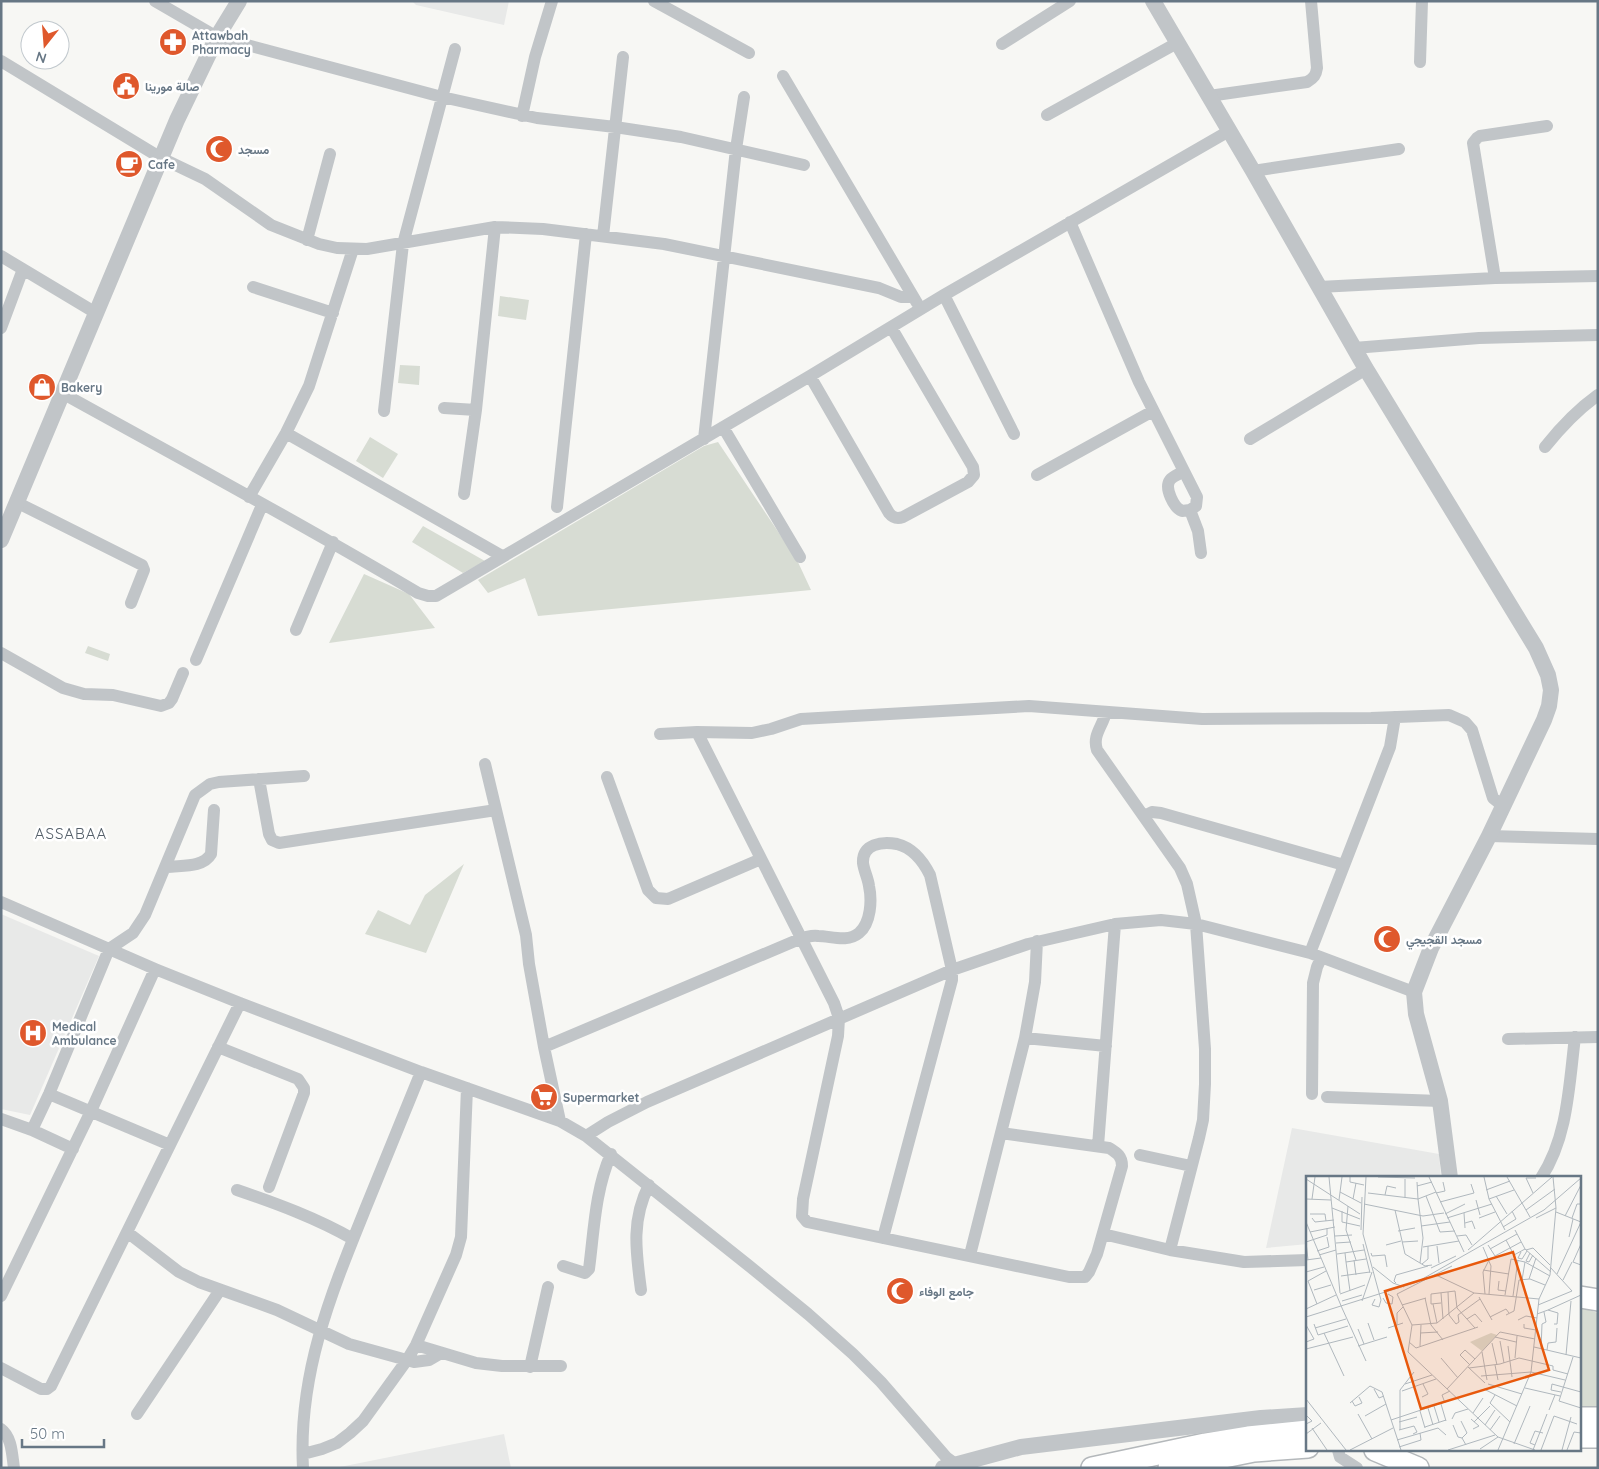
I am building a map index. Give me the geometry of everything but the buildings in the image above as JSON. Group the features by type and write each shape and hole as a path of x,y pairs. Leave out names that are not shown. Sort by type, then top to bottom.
{"highway":[{"path":"1582,1297 1598,1300"},
{"path":"1582,1418 1598,1418"},
{"path":"1092,1468 1205,1444 1248,1437 1306,1431"},
{"path":"1582,1437 1598,1437"},
{"path":"1169,1468 1254,1451 1306,1447"},
{"path":"1380,1452 1418,1468"}],"street":[{"path":"156,1 217,37 442,97 522,116 681,137 804,165"},
{"path":"1,540 177,120 217,37 240,1"},
{"path":"522,116 535,57 552,1"},
{"path":"1002,44 1070,1"},
{"path":"1153,1 1366,369 1536,648 1548,675 1551,690 1549,706 1536,740 1431,948 1414,992 1416,1014 1440,1102 1450,1176"},
{"path":"1209,96 1308,82 1313,79 1317,68 1311,1"},
{"path":"1420,62 1422,1"},
{"path":"660,2 749,53"},
{"path":"1047,114 1177,43"},
{"path":"384,411 403,244 455,49"},
{"path":"603,236 623,57"},
{"path":"1,61 161,158 205,179 271,225 307,240 337,248 353,249 403,244 495,227 542,229 664,244 879,288 905,298 913,297"},
{"path":"784,76 921,309"},
{"path":"704,439 736,149 744,97"},
{"path":"1495,278 1473,143 1480,136 1547,126"},
{"path":"62,394 262,505 333,542 418,593 436,596 704,439 944,295 1229,131"},
{"path":"1253,171 1399,149"},
{"path":"307,240 330,154"},
{"path":"1070,222 1153,411 1184,471 1198,500 1196,506 1190,510 1182,511 1176,508 1168,488 1172,478 1184,471"},
{"path":"464,494 476,410 495,227"},
{"path":"557,507 586,234"},
{"path":"249,497 286,433 309,386 353,249"},
{"path":"1,256 96,313"},
{"path":"1,328 23,269"},
{"path":"1319,288 1495,278 1598,276"},
{"path":"252,287 333,312"},
{"path":"944,295 1014,434"},
{"path":"810,376 892,517 903,517 968,482 974,475 973,467 891,327"},
{"path":"1354,348 1479,338 1598,335"},
{"path":"1250,439 1366,369"},
{"path":"1544,447 1561,426 1598,395"},
{"path":"444,408 476,410"},
{"path":"1037,475 1153,411"},
{"path":"723,427 800,557"},
{"path":"286,433 502,556"},
{"path":"16,502 142,564 144,570 131,603"},
{"path":"196,660 262,505"},
{"path":"1190,510 1198,530 1201,553"},
{"path":"296,630 333,542"},
{"path":"1,653 73,692 113,695 157,706 169,703 183,673"},
{"path":"660,734 697,732 752,733 772,729 801,718 1006,706 1051,707 1151,717 1202,719 1448,715 1464,722 1472,730 1493,798 1505,804"},
{"path":"1106,712 1096,735 1097,750 1180,868 1187,884 1196,924 1205,1049 1203,1120 1170,1250"},
{"path":"1312,1094 1313,983 1317,967 1316,955 1344,865 1390,747 1395,717"},
{"path":"697,732 802,938 834,1003 839,1018 838,1036 803,1200 802,1216 807,1222 815,1225 970,1255 1069,1277 1085,1277 1090,1272 1094,1263 1122,1166 1122,1160 1117,1153 1109,1148 1002,1133"},
{"path":"485,764 526,935 529,964 544,1047 560,1121"},
{"path":"32,1130 49,1094 109,948 132,933 139,926 166,867 191,804 201,789 219,782 304,776"},
{"path":"607,777 648,890 656,898 668,899 762,859"},
{"path":"259,779 269,834 272,840 279,843 496,810"},
{"path":"166,867 200,863 208,858 211,854 214,810"},
{"path":"1144,816 1152,812 1161,813 1344,865"},
{"path":"1489,836 1598,839"},
{"path":"544,1047 802,938 819,936 848,938 860,932 867,920 870,904 869,885 863,863 865,853 875,844 898,845 917,856 930,875 952,970 952,980 883,1238"},
{"path":"1,902 155,969 421,1072 560,1121 586,1136 611,1154 808,1314 881,1382 950,1465 1021,1447 1261,1418 1306,1415"},
{"path":"586,1136 640,1105 952,970 1037,941 1115,924 1161,920 1196,924 1316,955 1414,992"},
{"path":"1098,1146 1115,924"},
{"path":"970,1255 1025,1038 1035,982 1037,941"},
{"path":"1,1296 91,1111 155,969"},
{"path":"1,1368 41,1389 47,1389 51,1386 240,1003"},
{"path":"1508,1039 1598,1037"},
{"path":"1025,1038 1106,1046"},
{"path":"1542,1176 1550,1162 1561,1133 1575,1038"},
{"path":"218,1047 298,1079 304,1088 304,1094 269,1187"},
{"path":"303,1468 304,1410 313,1354 320,1330 353,1240 421,1072"},
{"path":"303,1454 337,1443 363,1421 416,1345 456,1255 461,1237 467,1088"},
{"path":"49,1094 170,1145"},
{"path":"1327,1096 1440,1102"},
{"path":"1,1119 32,1130 73,1149"},
{"path":"563,1266 581,1273 589,1269 594,1220 604,1169 611,1154"},
{"path":"1140,1155 1191,1166"},
{"path":"641,1290 636,1225 639,1208 649,1185"},
{"path":"237,1190 298,1211 353,1240"},
{"path":"127,1232 179,1272 220,1290 277,1310 349,1344 407,1360 422,1362 441,1353"},
{"path":"1103,1234 1170,1250 1244,1262 1306,1260"},
{"path":"530,1367 548,1286"},
{"path":"138,1414 220,1290"},
{"path":"416,1345 476,1363 530,1367 561,1366"},
{"path":"1,1429 8,1438 14,1468"},
{"path":"1339,1452 1340,1457 1357,1468"}],"shaded area":[{"path":"412,1 509,1 504,25 416,5"},
{"path":"500,296 529,300 526,320 498,316"},
{"path":"400,365 420,366 419,385 398,383"},
{"path":"370,437 398,454 383,478 356,461"},
{"path":"718,442 797,560 811,590 538,616 525,578 488,593 478,580 704,446"},
{"path":"423,526 485,561 463,573 412,542"},
{"path":"364,574 409,594 435,628 329,643"},
{"path":"88,646 110,654 108,661 85,653"},
{"path":"464,864 426,953 365,934 378,910 410,925 425,895"},
{"name":"Medical Ambulance","path":"1,914 99,956 30,1115 1,1109"},
{"path":"1292,1128 1439,1154 1441,1176 1306,1176 1306,1244 1266,1248"},
{"path":"1582,1309 1598,1313 1598,1408 1582,1408"},
{"path":"504,1434 511,1468 335,1468"}],"place":[{"name":"Attawbah Pharmacy","path":"173,42"},
{"name":"صالة مورينا","path":"126,86"},
{"name":"مسجد","path":"219,149"},
{"name":"Cafe","path":"129,164"},
{"name":"Bakery","path":"42,387"},
{"name":"مسجد القجيجي","path":"1387,939"},
{"name":"Medical Ambulance","path":"33,1033"},
{"name":"Supermarket","path":"544,1097"},
{"name":"جامع الوفاء","path":"900,1291"}],"district":[{"name":"ASSABAA","path":"71,833"}]}
